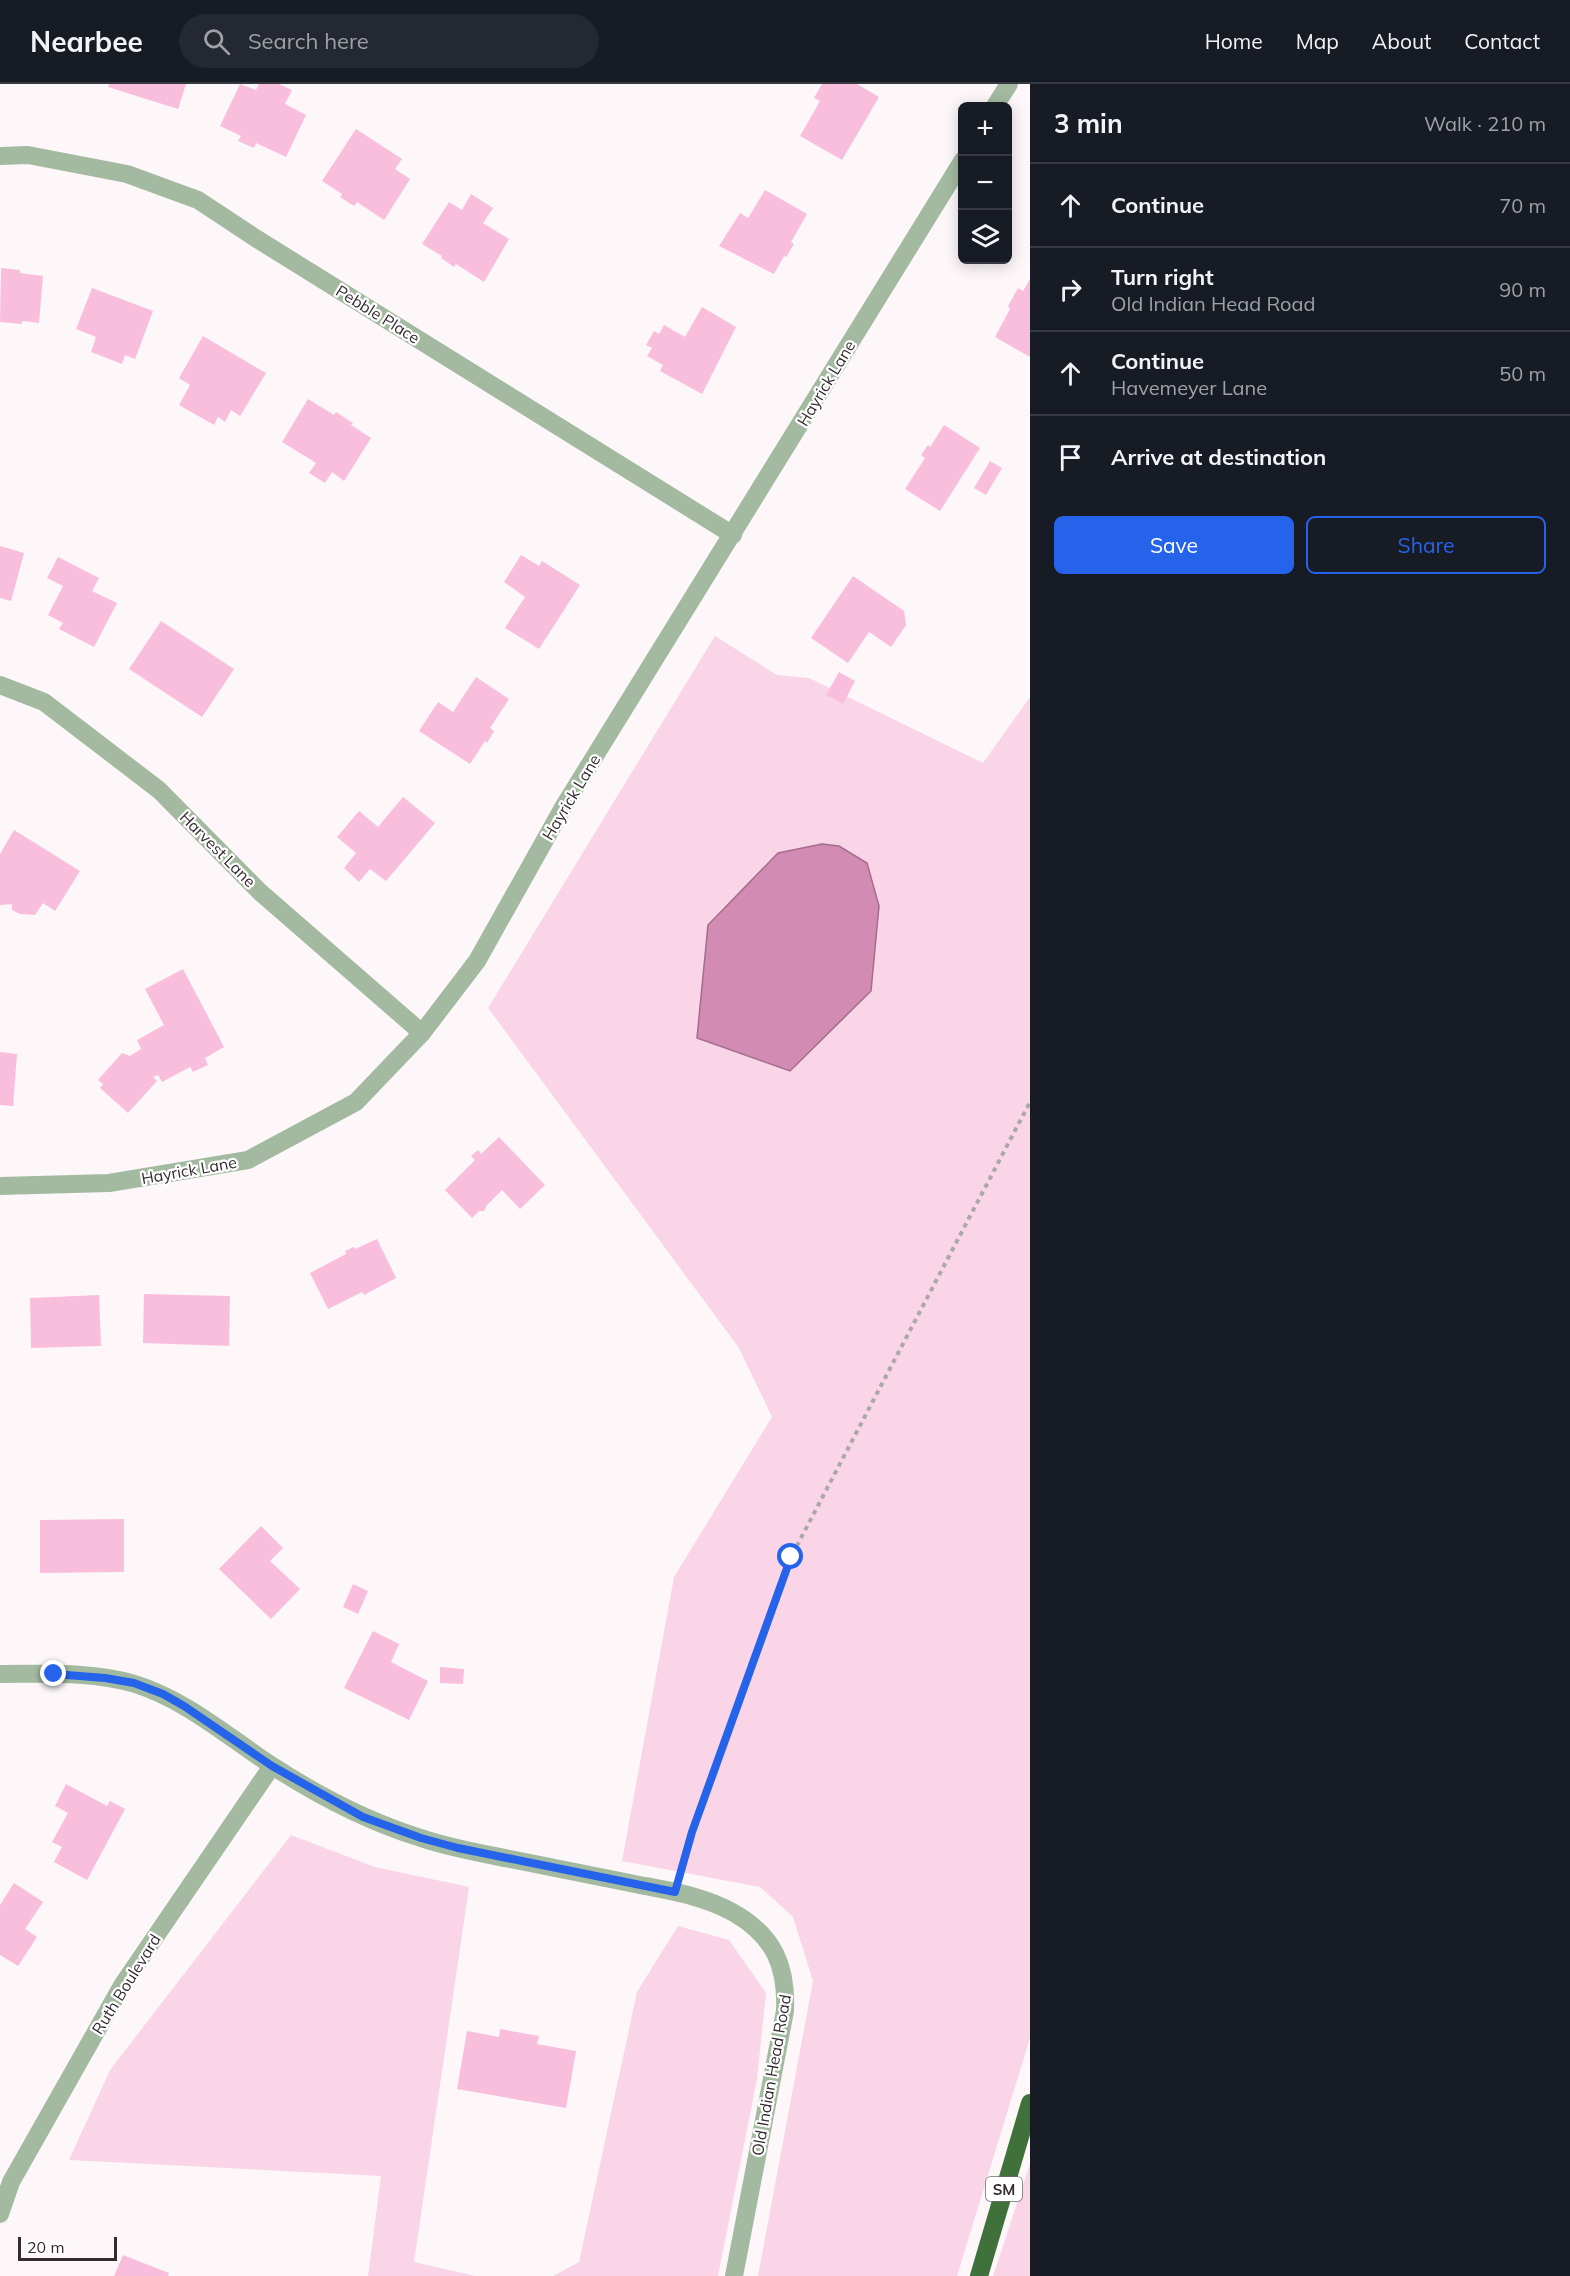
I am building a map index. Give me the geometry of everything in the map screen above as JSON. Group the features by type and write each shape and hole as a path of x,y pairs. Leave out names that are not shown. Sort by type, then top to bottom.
{"highway":[{"name":"SM","path":"979,2276 1030,2103"}],"street":[{"path":"998,102 1009,84"},
{"name":"Pebble Place","path":"0,156 28,155 126,174 198,200 256,239 733,535"},
{"name":"Hayrick Lane","path":"0,1186 109,1183 248,1160 356,1102 422,1033 477,961 564,806 958,168"},
{"name":"Harvest Lane","path":"0,685 44,702 159,790 260,892 422,1033"},
{"name":"Old Indian Head Road","path":"0,1674 84,1676 134,1683 163,1694 184,1706 272,1766 363,1817 421,1838 458,1848 675,1892 734,1912 757,1929 772,1947 782,1968 786,1988 785,2011 734,2276"},
{"name":"Ruth Boulevard","path":"0,2214 5,2179 123,1984 272,1766"}],"path":[{"path":"675,1892 692,1832 791,1557 1030,1102"}],"shaded area":[{"path":"715,636 777,675 809,678 983,763 1030,697 1030,2038 957,2276 758,2276 813,1981 793,1917 760,1887 622,1861 674,1577 772,1417 739,1348 488,1008"},
{"path":"822,844 839,846 867,863 879,906 871,991 790,1071 697,1038 708,925 778,853"},
{"path":"291,1835 375,1867 469,1887 414,2262 475,2276 368,2276 381,2176 69,2160 110,2070"},
{"path":"678,1926 729,1940 766,1993 757,2079 718,2276 553,2276 579,2262 637,1992"},
{"path":"1030,2164 1030,2276 993,2276"}],"building":[{"path":"109,84 186,84 178,109 108,87"},
{"path":"240,84 256,90 259,84 279,84 292,90 285,104 306,115 286,157 256,143 254,148 238,141 241,136 220,126"},
{"path":"822,84 857,84 879,97 842,160 800,136 820,101 814,98"},
{"path":"356,129 402,159 395,169 410,179 384,220 357,202 354,206 340,197 342,194 322,181"},
{"path":"765,190 807,214 791,242 794,244 774,274 719,246 740,213 748,218"},
{"path":"471,194 493,208 483,223 509,239 484,282 456,264 454,267 441,258 442,256 422,244 449,202 462,210"},
{"path":"1,268 43,276 39,323 0,322"},
{"path":"1030,279 1030,357 995,337 1018,288 1023,291"},
{"path":"92,288 153,311 135,359 125,355 122,364 91,352 96,337 76,329"},
{"path":"702,307 736,327 702,394 660,371 663,365 647,356 652,348 646,345 654,331 659,334 664,325 685,337"},
{"path":"203,336 266,373 240,416 231,410 225,422 218,417 214,425 179,405 190,385 179,378"},
{"path":"308,399 334,415 336,412 371,438 344,481 332,472 325,483 309,473 316,463 282,442"},
{"path":"944,425 980,448 940,511 905,489 925,458 921,455 928,445 930,447"},
{"path":"990,461 1002,468 986,495 974,488"},
{"path":"0,546 24,553 11,601 0,598"},
{"path":"521,555 539,566 542,561 580,585 539,649 505,628 525,597 504,582"},
{"path":"58,557 99,578 92,591 117,603 94,647 59,629 63,623 48,615 63,586 47,578"},
{"path":"853,576 904,611 906,625 891,647 869,632 848,663 811,638"},
{"path":"161,621 234,669 202,717 129,669"},
{"path":"839,672 855,681 843,704 826,695"},
{"path":"476,677 509,699 490,728 494,731 487,743 485,741 470,764 419,731 438,702 453,712"},
{"path":"403,797 435,823 386,881 370,869 359,882 344,868 356,853 337,837 359,811 378,827"},
{"path":"14,830 80,871 55,911 43,903 35,915 20,914 12,910 12,904 0,905 0,854"},
{"path":"183,969 224,1047 205,1058 208,1065 193,1072 190,1067 162,1082 158,1075 153,1077 157,1081 128,1113 100,1088 103,1084 98,1080 122,1053 130,1056 141,1049 137,1040 164,1025 145,989"},
{"path":"0,1052 17,1054 13,1106 0,1105"},
{"path":"499,1137 545,1185 520,1209 502,1190 484,1211 479,1211 472,1218 445,1190 475,1160 471,1156 478,1150 481,1154"},
{"path":"377,1239 396,1278 364,1295 362,1292 328,1309 310,1273 346,1254 345,1251"},
{"path":"144,1294 230,1296 229,1346 143,1343"},
{"path":"99,1295 101,1346 31,1348 30,1298"},
{"path":"124,1519 124,1572 40,1573 40,1520"},
{"path":"261,1526 283,1548 270,1561 300,1589 271,1619 219,1569"},
{"path":"353,1584 368,1591 358,1614 343,1607"},
{"path":"373,1631 399,1644 391,1662 428,1681 409,1720 344,1688"},
{"path":"440,1667 464,1669 463,1684 440,1683"},
{"path":"66,1784 107,1806 110,1801 125,1809 87,1880 54,1862 62,1847 52,1842 68,1813 55,1806"},
{"path":"14,1883 43,1902 25,1929 37,1937 18,1966 0,1955 0,1905"},
{"path":"500,2029 539,2036 537,2044 576,2051 566,2108 457,2089 467,2031 499,2037"},
{"path":"123,2255 169,2273 168,2276 114,2276"}],"route":[{"path":"54,1674 134,1683 163,1694 272,1766 363,1817 421,1838 458,1848 675,1892 692,1832 791,1557"}]}
